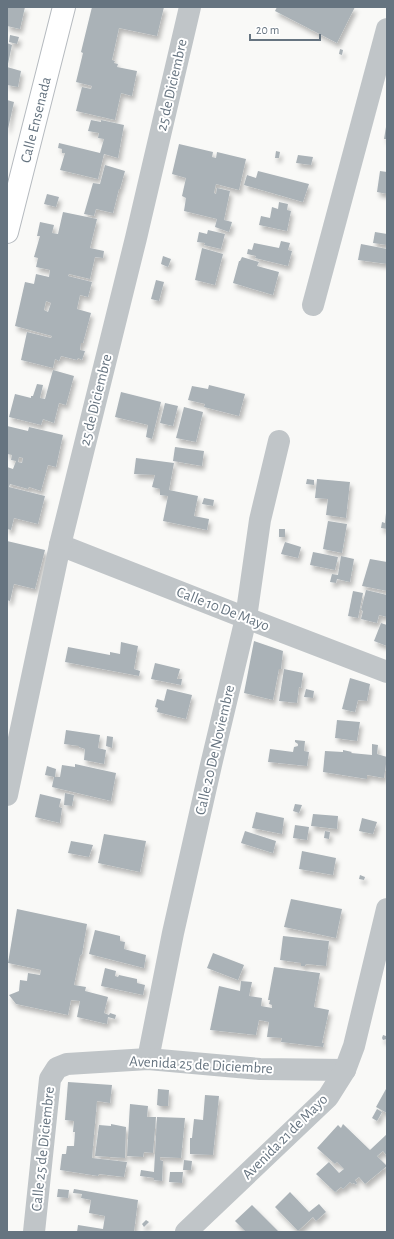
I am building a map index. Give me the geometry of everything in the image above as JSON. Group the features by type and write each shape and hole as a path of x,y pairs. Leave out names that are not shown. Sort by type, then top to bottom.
{"street":[{"name":"Calle Ensenada","path":"7,232 64,7"},
{"name":"25 de Diciembre","path":"7,795 60,544 136,238 190,7"},
{"path":"313,305 387,29"},
{"name":"Calle 20 De Noviembre","path":"148,1059 180,903 246,618 260,520 279,441"},
{"name":"Calle 10 De Mayo","path":"60,544 387,672"},
{"name":"Avenida 21 de Mayo","path":"186,1232 328,1097 345,1070 354,1046 387,909"},
{"name":"Avenida 25 de Diciembre","path":"57,1068 67,1064 148,1059 260,1069 345,1070"},
{"name":"Calle 25 de Diciembre","path":"34,1232 50,1079 57,1068"}],"building":[{"path":"7,7 25,7 20,29 7,26"},
{"path":"92,7 164,7 157,36 119,28 112,60 115,61 114,63 118,64 117,67 137,71 132,96 121,93 115,120 76,111 82,87 91,89 92,86 76,82 83,53 81,52"},
{"path":"277,7 355,7 337,43 275,11"},
{"path":"10,35 19,37 17,44 9,42"},
{"path":"7,43 12,45 8,64 7,64"},
{"path":"340,49 343,50 342,55 339,54"},
{"path":"7,67 21,71 18,87 7,85"},
{"path":"7,100 14,102 8,129 7,129"},
{"path":"91,120 101,122 101,120 124,125 118,158 104,154 98,179 60,170 65,153 62,153 62,149 58,148 59,143 100,153 104,139 98,138 99,133 88,131"},
{"path":"386,127 387,139 384,139"},
{"path":"179,144 213,152 212,157 216,158 217,152 246,159 239,190 216,184 214,193 216,194 217,188 230,191 224,220 232,222 229,232 215,227 217,219 184,211 186,198 182,196 186,178 172,174"},
{"path":"276,151 280,152 279,158 275,158"},
{"path":"298,155 313,157 311,165 296,163"},
{"path":"105,165 125,171 113,213 96,209 94,216 84,214 93,183 100,184"},
{"path":"258,171 309,184 303,202 244,185 247,175 256,178"},
{"path":"380,171 387,172 387,194 377,192"},
{"path":"47,194 59,197 56,207 44,204"},
{"path":"279,202 288,204 287,210 291,211 287,231 259,225 261,216 270,218 272,207 278,209"},
{"path":"63,212 97,219 90,248 104,251 103,258 95,257 90,279 69,274 68,276 92,282 88,297 80,295 77,309 91,313 83,343 81,343 80,350 85,351 82,360 78,358 77,360 61,356 59,361 55,359 53,368 21,360 27,332 51,338 52,336 15,326 25,282 34,284 36,274 49,277 50,270 36,267 38,258 34,257 40,236 37,236 40,222 54,225 52,233 58,234","holes":["46,301 51,303 48,312 44,310"]},
{"path":"208,230 225,234 221,249 204,245 205,243 197,242 199,232 207,234"},
{"path":"375,232 387,234 387,245 373,243"},
{"path":"281,241 290,243 288,250 292,251 288,266 255,258 256,256 247,254 248,249 252,250 254,243 279,248"},
{"path":"361,244 387,249 387,264 358,260"},
{"path":"202,248 223,254 215,285 195,280"},
{"path":"163,256 171,259 168,267 161,264"},
{"path":"242,257 259,262 257,266 279,272 273,295 233,283 239,261"},
{"path":"156,280 164,282 159,301 151,299"},
{"path":"53,370 74,376 66,405 59,403 54,423 43,419 41,425 9,417 15,394 31,398 37,384 43,385 40,398 45,399"},
{"path":"209,385 245,394 239,416 204,407 205,404 188,400 192,386 208,389"},
{"path":"121,392 161,402 152,439 146,437 148,425 115,417"},
{"path":"165,403 178,406 173,426 160,423"},
{"path":"184,407 203,412 196,442 176,438"},
{"path":"7,426 28,431 29,427 63,435 56,467 48,465 41,491 29,487 28,489 10,484 9,487 45,496 38,524 14,518 11,530 7,529 7,467 13,469 16,461 11,460 12,455 7,454","holes":["19,457 23,458 22,463 18,462"]},
{"path":"175,447 204,451 202,466 173,461"},
{"path":"136,458 174,463 169,490 198,496 194,516 209,519 207,530 163,521 168,496 160,495 160,489 152,487 155,475 134,474"},
{"path":"307,479 314,480 314,485 306,484"},
{"path":"317,479 350,482 346,518 326,515 328,499 315,498"},
{"path":"204,498 214,500 213,506 202,504"},
{"path":"386,513 387,529 381,528 382,522 385,523"},
{"path":"328,521 347,524 342,553 323,549"},
{"path":"279,529 285,529 285,537 279,537"},
{"path":"7,541 45,550 35,589 14,584 10,601 7,600"},
{"path":"285,542 301,547 298,558 281,554"},
{"path":"313,552 338,557 335,570 310,565"},
{"path":"341,556 354,559 350,582 337,579 336,583 330,582 332,574 338,575"},
{"path":"370,559 387,562 387,591 362,586"},
{"path":"366,590 387,595 387,617 379,615 377,623 361,619 363,611 361,610"},
{"path":"353,591 363,593 358,618 348,616"},
{"path":"381,623 387,625 387,646 374,641"},
{"path":"254,641 283,651 281,669 279,669 273,700 244,693"},
{"path":"121,642 138,646 134,669 140,671 139,676 65,662 68,647 110,655 110,652 120,654"},
{"path":"155,663 180,669 177,679 182,679 181,685 151,679"},
{"path":"284,669 303,673 297,703 279,701"},
{"path":"350,678 370,684 367,701 358,700 355,712 342,709"},
{"path":"167,689 192,695 186,719 157,712 158,708 155,707 157,699 164,701"},
{"path":"306,689 314,691 313,698 304,697"},
{"path":"337,720 360,722 357,741 335,738"},
{"path":"66,730 100,735 98,748 106,750 104,764 84,760 85,749 79,746 64,744"},
{"path":"107,736 113,737 112,748 106,746"},
{"path":"295,740 305,741 304,751 309,752 307,766 268,762 270,749 293,752 294,747 298,746"},
{"path":"372,744 378,745 377,754 387,757 384,778 367,775 367,779 323,772 325,751 343,752 343,750 352,752 351,753 372,755"},
{"path":"75,764 116,773 111,801 52,787 54,777 45,775 47,766 56,769 55,777 60,777 62,765 75,767"},
{"path":"65,793 74,795 72,806 64,805"},
{"path":"40,794 61,799 59,807 62,808 60,823 35,817"},
{"path":"295,804 302,805 299,813 293,811"},
{"path":"256,812 284,818 282,834 252,828"},
{"path":"313,814 338,816 337,829 311,826"},
{"path":"362,818 377,822 373,834 359,831"},
{"path":"295,825 309,827 307,840 293,838"},
{"path":"245,831 276,841 273,853 241,843"},
{"path":"325,831 330,832 329,839 324,838"},
{"path":"104,834 146,841 140,872 98,863"},
{"path":"71,841 93,845 89,857 68,853"},
{"path":"302,851 336,858 333,875 299,869"},
{"path":"360,875 365,877 364,880 359,879"},
{"path":"291,899 342,909 336,938 284,927"},
{"path":"17,909 87,924 82,954 80,956 74,985 86,987 85,991 108,997 104,1013 116,1015 115,1019 108,1017 107,1024 77,1017 80,1001 71,1000 68,1015 16,1004 9,995 19,991 20,980 27,981 28,973 40,975 41,970 8,963"},
{"path":"95,930 120,936 120,941 125,942 124,949 146,955 144,968 89,954"},
{"path":"283,936 329,941 326,966 306,964 305,966 301,966 301,963 280,960"},
{"path":"213,953 244,965 238,980 207,968"},
{"path":"274,967 320,973 314,1007 329,1010 322,1043 324,1043 323,1047 281,1042 282,1038 267,1037 269,1022 259,1020 256,1035 210,1030 219,986 240,991 241,981 252,982 249,996 262,998 261,1006 272,1008 272,1005 269,1004 270,1000 268,1000"},
{"path":"105,968 116,971 115,976 118,977 119,975 137,979 137,983 145,985 143,995 101,986"},
{"path":"383,1035 386,1036 387,1039 383,1040"},
{"path":"68,1082 112,1085 110,1103 97,1101 92,1158 127,1162 124,1177 99,1174 98,1176 60,1170 62,1154 66,1154 67,1146 74,1146 74,1121 65,1120"},
{"path":"158,1089 169,1090 168,1106 157,1105"},
{"path":"387,1089 387,1113 376,1107"},
{"path":"205,1095 219,1096 213,1155 190,1154 190,1138 192,1138 194,1119 203,1120"},
{"path":"130,1104 148,1106 147,1117 156,1117 153,1153 144,1152 143,1157 127,1156"},
{"path":"377,1109 382,1112 377,1121 372,1118"},
{"path":"157,1117 185,1118 181,1158 160,1157 160,1160 163,1161 162,1181 140,1176 141,1170 154,1172"},
{"path":"111,1124 126,1127 125,1158 95,1156 99,1125 111,1126"},
{"path":"343,1124 370,1150 387,1134 387,1156 383,1151 377,1156 387,1166 365,1184 359,1177 355,1180 357,1183 356,1185 350,1182 343,1189 341,1187 335,1192 316,1174 329,1162 339,1173 344,1169 337,1162 335,1164 317,1148 338,1125 341,1128"},
{"path":"184,1160 192,1161 191,1170 183,1170"},
{"path":"170,1172 183,1172 182,1183 169,1182"},
{"path":"58,1189 69,1190 68,1198 57,1197"},
{"path":"74,1189 138,1200 134,1232 77,1232 78,1225 103,1229 105,1216 89,1213 91,1200 81,1198 82,1194 73,1193"},
{"path":"290,1192 309,1212 319,1204 326,1212 316,1221 313,1217 298,1231 275,1207"},
{"path":"252,1205 279,1232 246,1232 235,1221"},
{"path":"146,1220 149,1222 144,1227 142,1224"}]}
